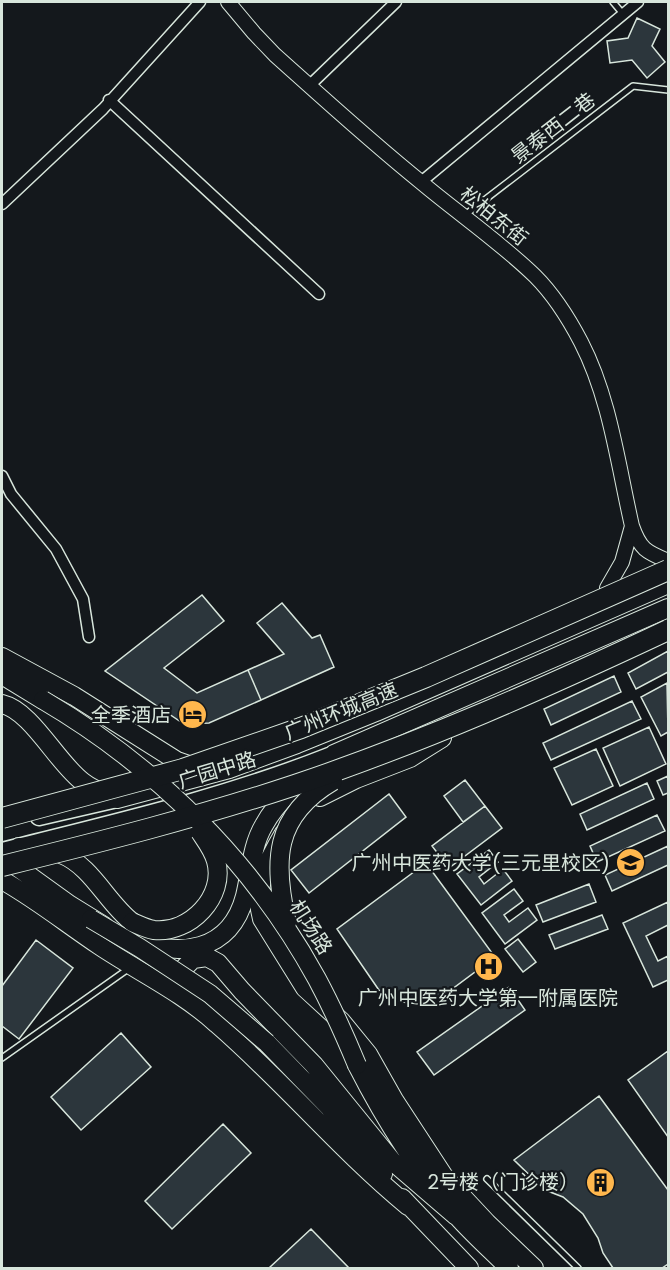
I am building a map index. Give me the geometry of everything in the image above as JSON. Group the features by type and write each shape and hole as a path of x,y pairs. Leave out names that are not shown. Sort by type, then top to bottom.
{"highway":[{"name":"广州环城高速","path":"2,818 183,769 302,728 426,677 669,570"},
{"name":"广园中路","path":"117,799 229,769 376,712 669,584"},
{"name":"广园中路","path":"333,754 669,608"},
{"path":"2,866 175,822 306,781 467,719 669,630"},
{"path":"2,657 74,696 177,761 197,768 229,769"},
{"name":"机场路","path":"2,675 102,738 174,797 222,844 268,902 317,979 370,1090 402,1141 456,1216 509,1269"},
{"path":"2,685 43,700"},
{"path":"2,704 19,712 84,783 117,799"},
{"path":"289,934 278,876 281,843 287,827 307,798 333,781 442,738"},
{"path":"442,738 410,758 335,788 299,815 284,833 267,863 260,888 260,911 262,920 305,988 341,1021 368,1054 394,1100 445,1178 534,1269"},
{"path":"91,919 139,942 176,950 192,948 215,940 228,929 236,918 246,893 255,848 263,826 292,789 333,754"},
{"path":"7,851 48,850 68,857 87,873 122,915 132,922 154,930 170,929 190,922 204,909 212,896 217,869 216,861 205,840 174,797"},
{"path":"7,851 43,887 210,994 267,1043 330,1108 408,1206 469,1269"},
{"path":"2,880 102,947 175,991 218,1024 376,1179 408,1206"},
{"path":"175,991 176,981 182,970 193,959 207,957 218,963 242,992 314,1065 393,1161 456,1216"}],"main road":[{"path":"177,761 293,723 399,680 668,561"},
{"path":"564,630 588,612 607,588"},
{"path":"469,671 507,633"},
{"path":"442,738 669,639"},
{"path":"566,685 588,644"},
{"path":"376,712 399,680"},
{"path":"454,703 492,717"},
{"name":"广园中路","path":"7,851 256,783 333,754"},
{"name":"广园中路","path":"2,827 117,799"}],"street":[{"path":"2,204 103,109 200,2"},
{"name":"松柏东街","path":"228,2 254,33 309,86 536,277 566,315 582,344 604,403 632,526"},
{"path":"309,86 396,2"},
{"path":"421,182 638,2"},
{"path":"110,100 319,294"},
{"path":"2,476 11,494 56,549 83,599 89,637"},
{"path":"632,526 637,542 644,549 668,561"},
{"path":"607,588 622,562 632,526"}],"lane":[{"path":"613,2 623,14"},
{"name":"景泰西二巷","path":"464,216 633,86 669,90"},
{"path":"2,1058 133,966"},
{"path":"488,1179 578,1269"}],"building":[{"path":"637,18 660,29 652,46 665,62 647,78 632,60 610,63 607,41 628,38"},
{"path":"202,595 224,621 164,668 197,693 248,670 261,700 209,723 184,724 105,671"},
{"path":"282,603 312,638 320,635 334,667 261,700 248,670 284,654 257,623"},
{"path":"668,651 668,672 636,689 628,673"},
{"path":"614,676 621,692 551,725 544,709"},
{"path":"667,683 668,732 661,736 641,697"},
{"path":"632,701 641,719 551,760 543,743"},
{"path":"649,727 666,764 620,786 603,748"},
{"path":"596,749 613,786 572,805 554,768"},
{"path":"668,776 668,793 663,795 657,781"},
{"path":"465,780 485,806 463,822 444,796"},
{"path":"647,783 654,799 587,830 580,814"},
{"path":"389,794 406,817 309,893 291,870"},
{"path":"485,806 502,828 449,868 432,846"},
{"path":"657,815 665,831 597,862 590,846"},
{"path":"668,846 668,865 612,891 605,875"},
{"path":"489,850 498,862 479,877 484,884 503,869 512,881 481,905 457,874"},
{"path":"426,863 495,957 440,998 419,1004 383,996 337,929"},
{"path":"589,884 596,902 543,922 536,905"},
{"path":"514,889 523,901 504,915 509,922 528,908 537,920 505,944 482,913"},
{"path":"668,902 668,925 646,936 658,961 668,956 668,980 653,987 623,923"},
{"path":"602,915 608,929 555,949 549,935"},
{"path":"518,939 536,962 523,972 505,949"},
{"path":"36,940 73,968 19,1039 2,1026 2,986"},
{"path":"509,987 525,1010 434,1075 417,1052"},
{"path":"121,1033 151,1067 81,1130 51,1097"},
{"path":"668,1051 668,1137 628,1080"},
{"name":"2号楼（门诊楼）","path":"599,1096 668,1190 668,1264 662,1268 613,1268 583,1214 563,1197 545,1190 514,1160"},
{"path":"223,1124 251,1153 172,1229 145,1201"},
{"path":"311,1229 349,1268 269,1268"}],"place":[{"name":"全季酒店","path":"192,715"},
{"name":"广州中医药大学(三元里校区)","path":"631,863"},
{"name":"广州中医药大学第一附属医院","path":"488,967"},
{"name":"2号楼（门诊楼）","path":"600,1182"}]}
